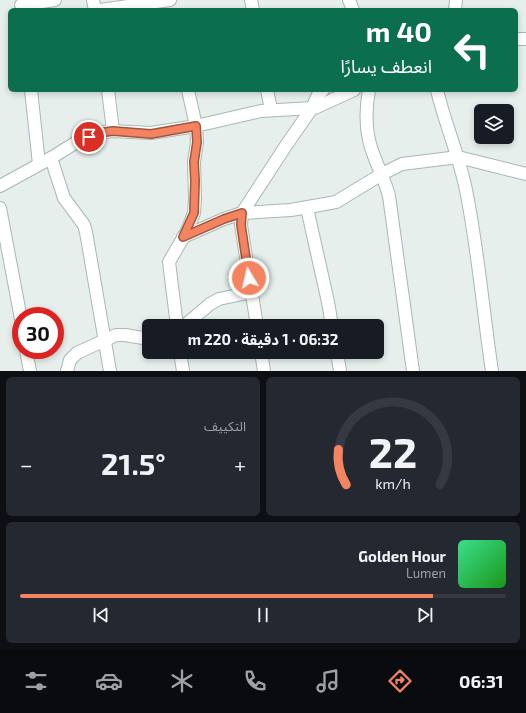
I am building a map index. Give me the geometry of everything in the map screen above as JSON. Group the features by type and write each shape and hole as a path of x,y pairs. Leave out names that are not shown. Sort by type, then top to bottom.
{"street":[{"path":"21,5 55,0"},
{"path":"114,8 170,0"},
{"path":"31,92 39,164"},
{"path":"108,92 113,131"},
{"path":"176,319 169,262 194,213 194,162 197,142 196,126 188,92"},
{"path":"267,92 271,109"},
{"path":"256,319 241,225 242,213 312,108 321,92"},
{"path":"0,186 80,140 98,133 113,131 151,134 196,126 271,109 312,108 350,92"},
{"path":"369,92 366,115 368,134 372,151 382,174 389,196 413,371"},
{"path":"438,92 443,114 458,157 468,203 492,371"},
{"path":"183,237 224,219 242,213 291,210 336,202 382,174 402,164 458,157 526,174"},
{"path":"51,158 64,198 84,225 106,340 110,371"},
{"path":"0,208 19,307"},
{"path":"307,208 331,319"},
{"path":"192,319 214,302 252,292"},
{"path":"67,371 72,356 106,340 120,334 142,338"},
{"path":"28,359 30,371"},
{"path":"181,359 183,371"},
{"path":"262,359 264,371"},
{"path":"338,359 340,371"}],"route":[{"path":"89,137 98,133 113,131 151,134 196,126 197,142 194,162 194,213 183,237 224,219 242,213 241,225 249,278"}]}
